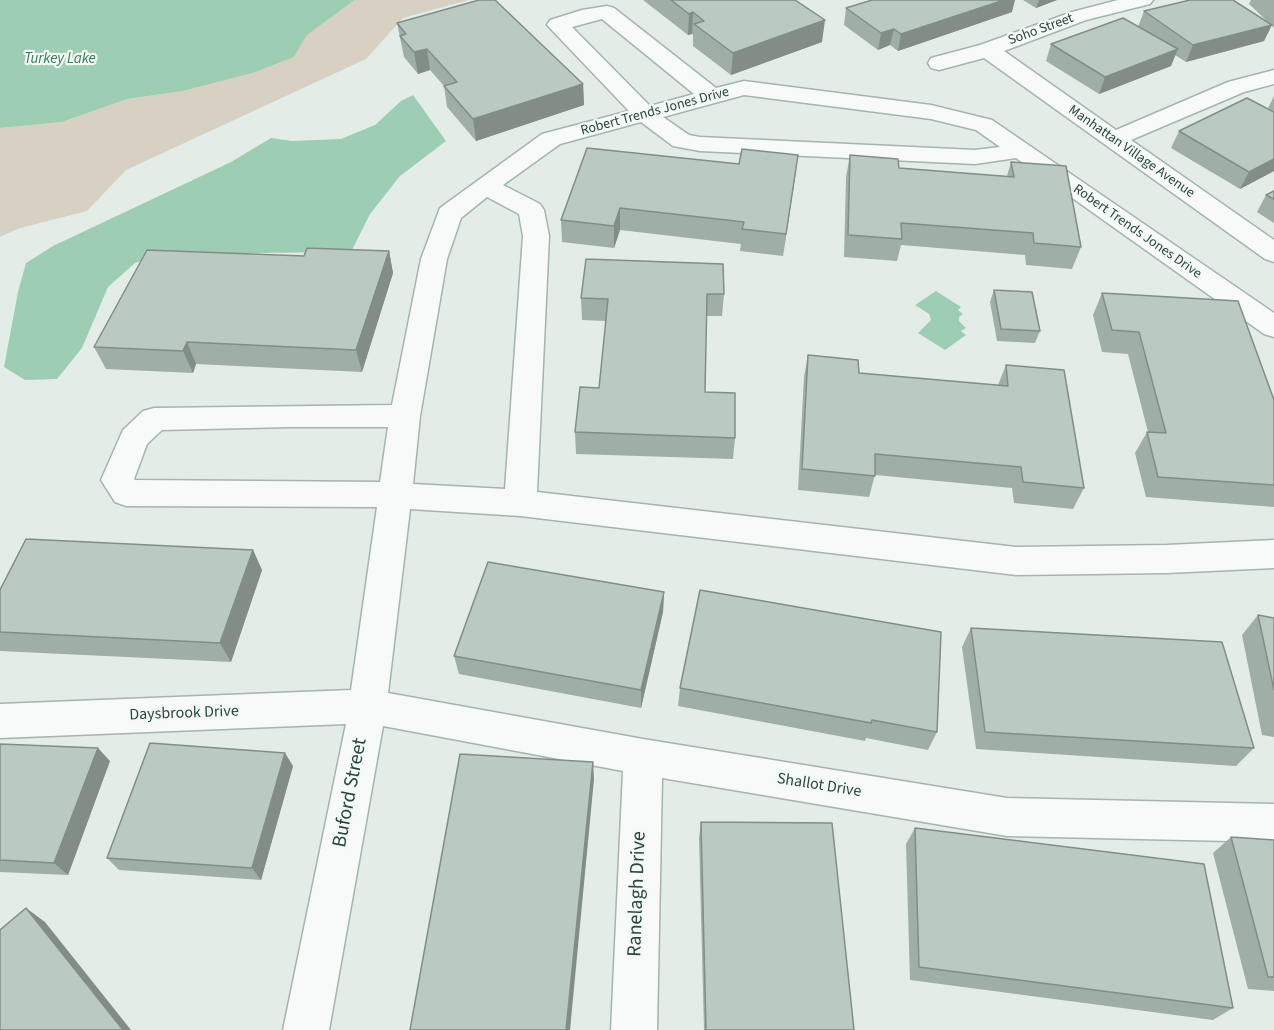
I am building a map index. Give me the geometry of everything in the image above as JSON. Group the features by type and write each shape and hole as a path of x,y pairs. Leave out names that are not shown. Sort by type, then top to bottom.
{"street":[{"name":"Soho Street","path":"939,63 988,50 1078,16 1143,0"},
{"path":"712,97 607,12 589,14 558,26 646,115 682,141 700,144 975,157 1020,150"},
{"name":"Manhattan Village Avenue","path":"988,50 1274,253"},
{"path":"1114,139 1236,87 1274,77"},
{"name":"Robert Trends Jones Drive","path":"388,554 405,416 434,259 449,214 551,139 744,88 931,112 984,125 1274,327"},
{"path":"485,186 531,210 536,236 520,503"},
{"path":"405,416 154,419 134,438 117,480 126,493 394,495 520,503 1016,561 1167,559 1274,554"},
{"name":"Buford Street","path":"306,1030 368,706 388,554"},
{"name":"Daysbrook Drive","path":"0,721 368,706"},
{"name":"Shallot Drive","path":"368,706 643,757 1007,817 1274,823"},
{"name":"Ranelagh Drive","path":"634,1030 643,757"}],"shaded area":[{"path":"355,0 469,0 403,18 366,59 126,170 87,211 20,228 0,237 0,128 62,122 127,99 183,91 253,73 294,57 307,35"}],"water":[{"name":"Turkey Lake","path":"0,0 355,0 307,35 294,57 253,73 183,91 127,99 62,122 0,128"},
{"path":"413,95 446,141 400,176 370,214 351,252 165,254 135,263 108,287 82,348 57,379 25,380 4,367 18,292 26,263 53,246 231,162 271,138 292,141 341,139 375,125 401,101"},
{"path":"936,291 961,307 958,310 963,314 959,317 959,321 966,328 961,331 966,335 945,350 918,333 931,320 929,314 915,305"}],"building":[{"path":"479,0 495,0 583,84 473,119 444,86 457,82 427,49 414,52 400,36 406,34 397,23"},
{"path":"671,0 795,0 825,20 733,53 694,24 704,21 693,12 689,14"},
{"path":"872,0 1004,0 901,34 894,29 881,33 846,8"},
{"path":"1190,0 1233,0 1272,25 1193,45 1144,11"},
{"path":"1123,18 1178,49 1105,77 1051,44"},
{"path":"1247,98 1274,112 1274,159 1249,172 1179,131"},
{"path":"587,148 739,164 742,149 798,155 786,234 742,229 744,222 620,208 614,226 561,220"},
{"path":"850,155 898,159 899,168 1014,177 1011,162 1066,166 1081,247 1034,243 1033,233 901,223 902,239 848,235"},
{"path":"1274,191 1274,199 1266,195"},
{"path":"307,248 389,251 356,350 187,342 183,351 94,347 147,250 304,256"},
{"path":"586,259 723,264 724,294 707,294 705,392 735,393 735,438 575,432 580,387 599,388 608,299 581,298"},
{"path":"994,290 1032,292 1040,331 1001,329"},
{"path":"1102,293 1238,301 1274,400 1274,485 1158,477 1147,432 1166,433 1139,332 1112,330"},
{"path":"808,355 858,360 859,373 1008,386 1006,365 1064,370 1084,488 1023,482 1021,467 875,454 875,476 802,469"},
{"path":"26,539 253,550 220,643 0,632 0,590"},
{"path":"488,562 664,592 641,690 454,656"},
{"path":"700,590 941,632 937,732 872,720 871,723 680,688"},
{"path":"1258,615 1274,618 1274,690"},
{"path":"971,628 1222,642 1254,748 985,732"},
{"path":"150,743 285,753 252,868 107,858"},
{"path":"0,744 98,748 54,863 0,860"},
{"path":"460,754 593,762 566,1030 410,1030"},
{"path":"701,822 832,823 854,1030 706,1030"},
{"path":"915,828 1204,864 1233,1008 919,967"},
{"path":"1231,837 1274,840 1274,977 1268,977"},
{"path":"26,908 123,1030 0,1030 0,930"}]}
